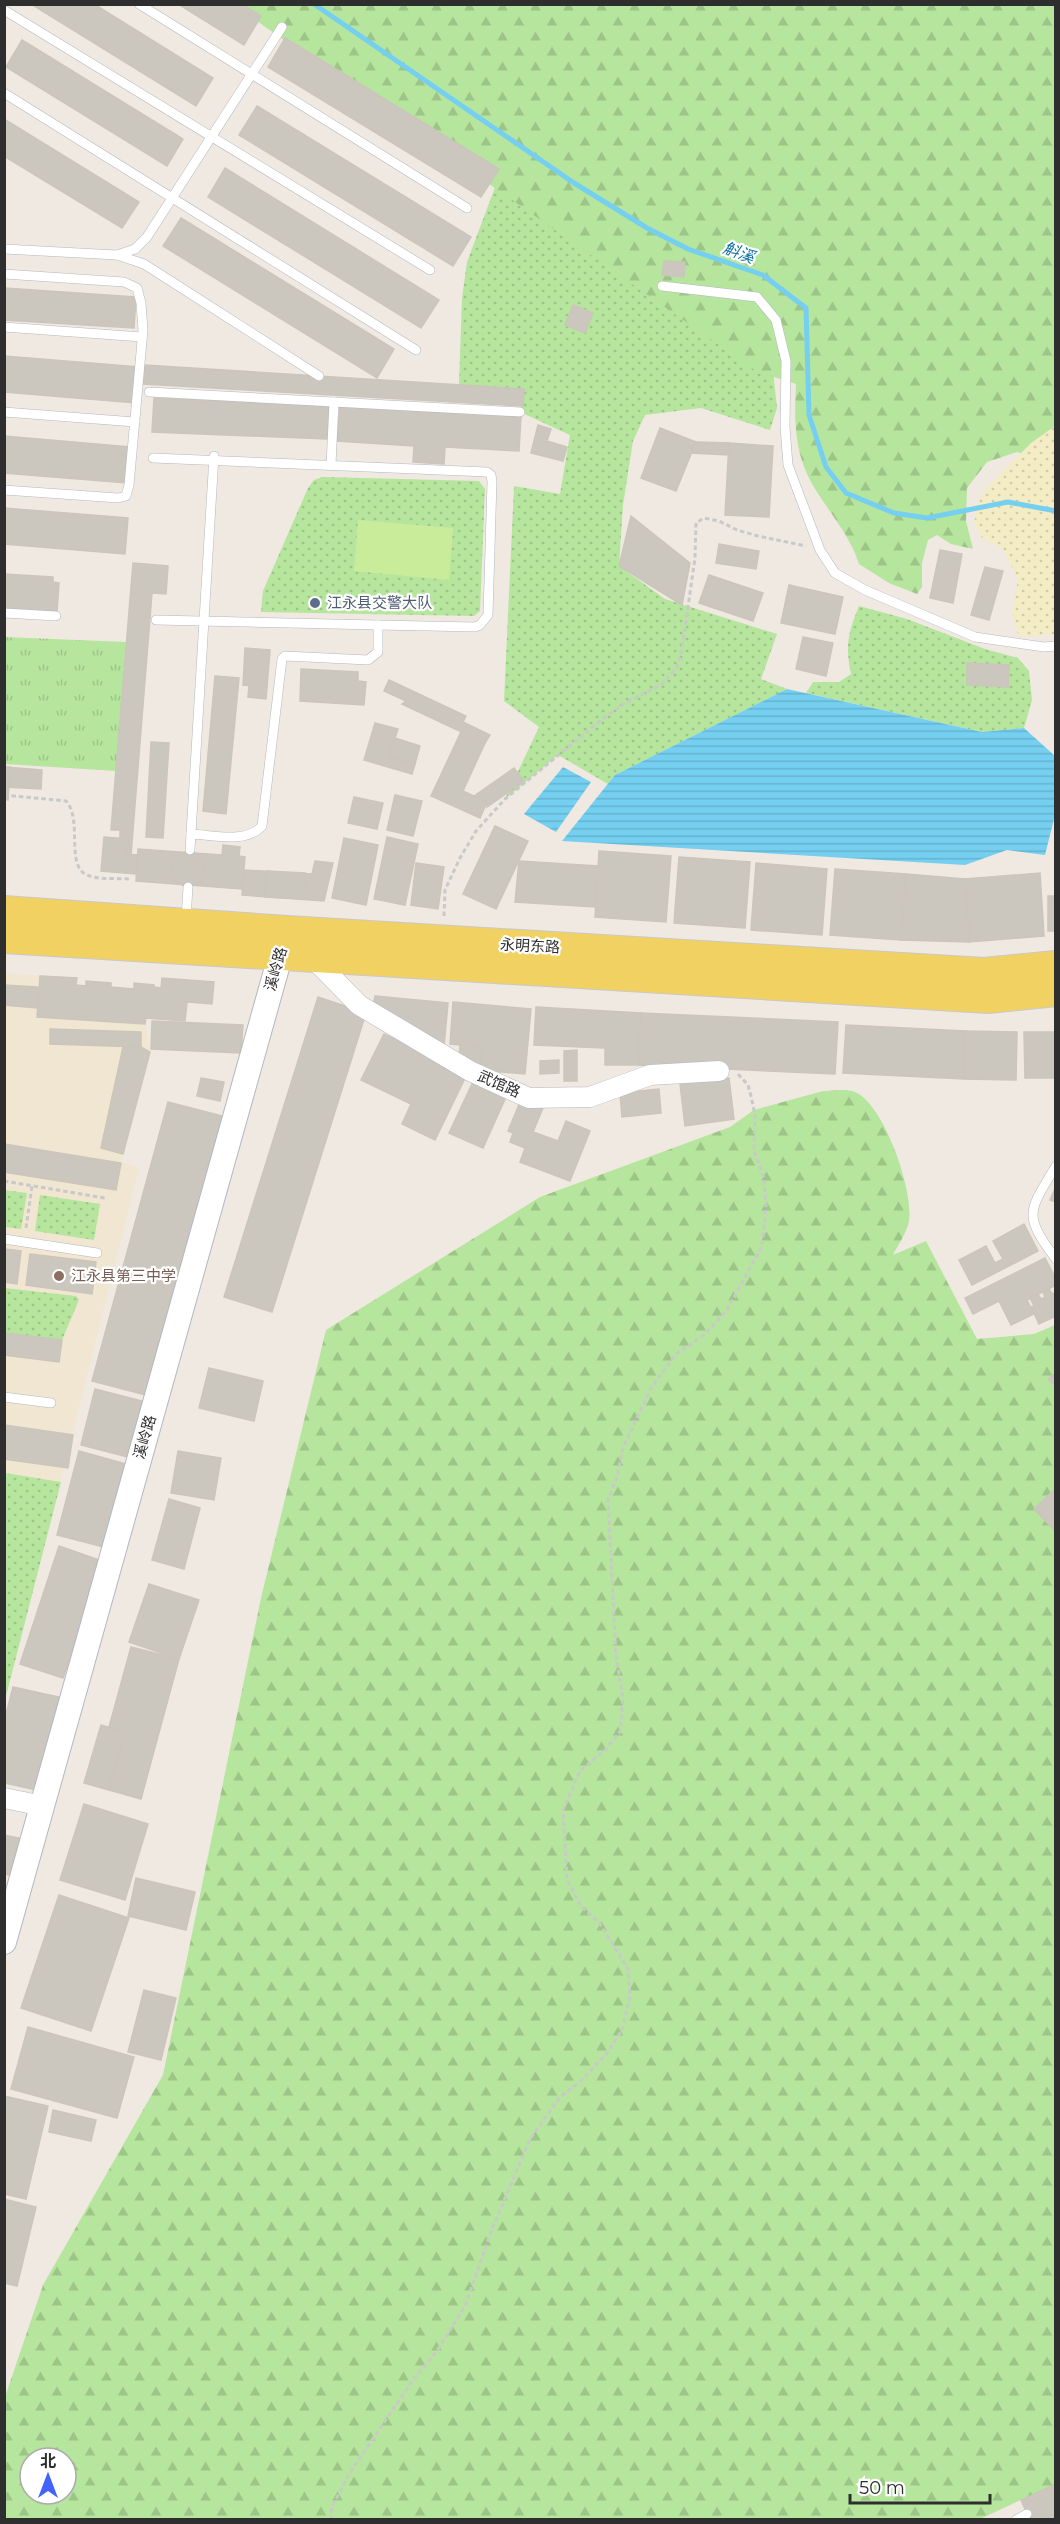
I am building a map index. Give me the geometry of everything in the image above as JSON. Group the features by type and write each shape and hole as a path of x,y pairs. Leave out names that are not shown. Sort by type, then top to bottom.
{"main road":[{"name":"永明东路","path":"4,911 185,924 283,944 313,958 988,998 1056,992"},
{"name":"永明东路","path":"4,938 283,944 984,973 1055,966"}],"street":[{"name":"溪岭路","path":"4,1942 283,944"},
{"name":"武馆路","path":"313,958 359,1005 470,1071 529,1098 590,1097 650,1075 719,1071"},
{"path":"4,1798 42,1806"}],"lane":[{"path":"139,4 467,208"},
{"path":"4,10 430,270"},
{"path":"117,255 135,249 147,237 282,27"},
{"path":"4,93 417,350"},
{"path":"4,249 117,255 144,264 319,376"},
{"path":"4,274 124,282 137,288 141,303 142,337 126,496 118,498 4,490"},
{"path":"662,286 757,297 776,320 786,361 785,427 788,465 820,550 836,573 865,590 975,637 1044,647 1056,646"},
{"path":"4,327 142,337"},
{"path":"149,392 520,412"},
{"path":"331,465 334,402"},
{"path":"4,412 135,422"},
{"path":"153,458 487,472 491,475 488,615 475,627 156,620"},
{"path":"190,850 214,459"},
{"path":"4,613 56,616"},
{"path":"191,834 250,835 262,826 282,659 285,656 368,660 378,652 378,625"},
{"path":"185,924 188,887"},
{"path":"1055,966 1056,970"},
{"path":"1056,1166 1032,1205 1032,1217 1042,1242 1056,1259"},
{"path":"4,1239 97,1253"},
{"path":"4,1397 51,1403"},
{"path":"1016,2520 1027,2514"}],"path":[{"path":"443,921 445,890 460,858 476,831 505,799 623,704 662,684 677,667 682,649 695,558 696,523 704,518 719,521 737,530 820,550"},
{"path":"4,795 66,801 74,818 76,861 80,871 88,876 129,879"},
{"path":"330,2520 332,2506 349,2474 413,2380 439,2348 465,2306 492,2229 530,2139 560,2097 593,2067 622,2030 630,1997 627,1969 600,1924 581,1906 567,1880 563,1810 580,1771 605,1750 621,1732 623,1699 616,1656 608,1500 617,1477 623,1448 651,1388 676,1354 704,1335 727,1310 762,1246 766,1206 765,1187 754,1151 755,1115 751,1096 741,1075 719,1071"},
{"path":"4,1181 105,1198"},
{"path":"24,1242 32,1185"}],"shaded area":[{"name":"江永县第三中学","path":"5,973 40,976 37,1017 145,1024 150,1052 121,1162 139,1168 5,1700"}],"green space":[{"path":"234,5 1055,5 1055,464 1017,452 987,462 967,488 966,521 973,549 951,544 937,535 928,540 922,563 922,587 917,594 889,583 859,564 846,535 809,479 797,440 796,384 756,371"},
{"path":"515,134 770,343 777,408 770,430 701,408 645,415 633,441 623,505 619,566 665,599 777,634 761,679 787,689 615,775 608,784 558,755 505,799 539,727 504,701 514,486 560,494 570,435 520,412 524,390 459,385 462,298 467,262"},
{"path":"323,477 479,481 485,489 480,611 474,616 261,612 263,591 308,488 314,480"},
{"path":"358,520 453,528 449,580 354,571"},
{"path":"859,606 907,619 985,649 1018,658 1029,671 1032,700 1024,728 982,732 806,693 813,682 839,682 851,674 848,655 849,639"},
{"path":"4,637 126,642 116,771 5,764"},
{"path":"823,1091 855,1092 866,1100 886,1130 902,1170 907,1190 909,1221 893,1255 926,1241 977,1339 1034,1334 1055,1325 1055,1372 1048,1379 1055,1387 1055,1488 1035,1509 1056,1532 1055,2484 978,2520 5,2520 5,2397 43,2285 163,2075 261,1598 326,1330 540,1197 730,1127 754,1110"},
{"path":"4,1190 27,1193 21,1229 5,1227"},
{"path":"40,1195 100,1204 94,1240 35,1231"},
{"path":"5,1288 76,1296 79,1300 62,1340 5,1333"},
{"path":"4,1473 61,1482 5,1700"}],"sand":[{"path":"1055,426 1055,634 1019,637 1012,614 1018,580 1003,549 982,538 974,523 979,500 990,484 1031,443"}],"water":[{"path":"787,689 982,732 1024,728 1055,756 1055,815 1045,855 1007,850 965,865 562,841 615,775"},
{"path":"563,767 591,782 556,832 524,814"}],"building":[{"path":"31,4 94,4 213,78 196,106"},
{"path":"178,4 242,4 261,16 244,45"},
{"path":"285,38 499,169 481,197 268,67"},
{"path":"22,40 183,139 167,166 6,67"},
{"path":"257,106 471,237 453,266 239,135"},
{"path":"4,119 139,202 122,228 4,156"},
{"path":"225,168 439,300 421,328 208,197"},
{"path":"181,218 394,349 377,378 163,246"},
{"path":"664,261 685,262 684,277 662,275"},
{"path":"4,288 136,297 134,328 4,320"},
{"path":"573,305 593,313 585,333 565,325"},
{"path":"4,356 139,367 136,403 4,392"},
{"path":"144,365 524,389 523,406 143,384"},
{"path":"154,398 329,406 327,439 152,432"},
{"path":"340,406 521,417 519,451 445,447 444,464 413,462 414,446 337,441"},
{"path":"538,425 551,429 547,441 567,447 563,461 531,453"},
{"path":"660,428 696,442 676,491 641,478"},
{"path":"4,436 130,447 127,483 4,473"},
{"path":"696,442 729,443 729,455 691,453"},
{"path":"729,443 773,446 769,517 725,515"},
{"path":"4,508 128,518 125,554 4,544"},
{"path":"631,516 690,563 682,605 619,566"},
{"path":"719,544 759,551 756,569 716,563"},
{"path":"940,550 962,554 953,603 930,598"},
{"path":"133,563 168,566 166,594 152,593 131,855 127,854 128,839 120,838 120,830 111,830"},
{"path":"985,567 1003,571 989,620 971,615"},
{"path":"4,574 53,577 53,582 59,583 57,611 44,611 44,614 4,612"},
{"path":"709,575 763,593 753,621 699,603"},
{"path":"789,585 843,597 835,634 781,623"},
{"path":"803,637 833,643 826,676 796,669"},
{"path":"245,648 270,650 267,687 243,685"},
{"path":"967,663 1009,665 1008,687 967,685"},
{"path":"301,669 358,672 358,681 366,682 364,705 300,701"},
{"path":"215,676 239,678 226,814 203,811"},
{"path":"389,680 466,716 463,722 490,735 485,743 402,704 406,701 384,691"},
{"path":"249,685 267,687 266,699 248,697"},
{"path":"375,723 398,729 389,756 415,764 412,774 364,760"},
{"path":"461,732 485,743 463,791 487,802 480,818 431,796"},
{"path":"395,738 420,746 415,764 389,756"},
{"path":"151,742 169,743 163,838 146,837"},
{"path":"4,767 42,770 41,789 4,787"},
{"path":"4,767 10,767 8,800 4,799"},
{"path":"514,768 524,781 487,807 487,802 474,796"},
{"path":"395,795 422,801 413,836 387,830"},
{"path":"354,797 383,803 377,829 348,823"},
{"path":"495,826 528,841 496,909 463,894"},
{"path":"104,837 128,839 127,854 137,855 136,874 101,871"},
{"path":"387,837 418,844 405,905 374,899"},
{"path":"344,838 378,845 366,905 332,898"},
{"path":"223,845 240,847 239,856 245,857 242,889 136,881 138,849 222,855"},
{"path":"599,851 671,856 666,922 595,917"},
{"path":"188,852 200,857 205,869 200,881 188,886 176,881 171,869 176,857"},
{"path":"679,857 750,862 745,928 674,923"},
{"path":"315,861 333,863 324,901 242,895 244,870 312,874"},
{"path":"519,861 598,866 595,907 515,902"},
{"path":"416,863 444,867 438,909 411,905"},
{"path":"756,863 827,869 822,935 751,930"},
{"path":"835,869 906,874 901,940 830,935"},
{"path":"266,871 305,873 304,899 265,897"},
{"path":"1040,873 1044,936 969,942 965,879"},
{"path":"906,874 965,879 969,942 901,940"},
{"path":"1048,896 1056,896 1056,931 1048,931"},
{"path":"40,976 77,978 76,985 86,986 86,981 111,983 111,987 134,989 134,983 161,988 162,978 214,982 212,1004 187,1002 185,1021 146,1018 145,1024 37,1017"},
{"path":"4,985 37,987 39,989 37,1008 4,1005"},
{"path":"375,996 448,1003 444,1046 373,1007"},
{"path":"318,997 366,1013 272,1312 224,1297"},
{"path":"453,1002 531,1009 525,1074 480,1070 482,1047 450,1044"},
{"path":"536,1007 641,1013 639,1065 605,1065 605,1048 534,1045"},
{"path":"641,1013 838,1022 835,1074 639,1065"},
{"path":"152,1021 243,1025 241,1053 151,1049"},
{"path":"846,1025 965,1031 964,1079 843,1073"},
{"path":"50,1029 141,1032 141,1047 50,1044"},
{"path":"965,1031 1017,1032 1016,1080 964,1079"},
{"path":"1024,1032 1056,1032 1054,1078 1025,1078"},
{"path":"384,1034 467,1074 435,1140 402,1124 411,1104 361,1080"},
{"path":"460,1045 482,1047 480,1070 459,1059"},
{"path":"123,1047 141,1047 150,1052 123,1154 101,1148"},
{"path":"577,1050 577,1081 564,1081 564,1051"},
{"path":"559,1060 559,1073 540,1074 540,1061"},
{"path":"201,1078 224,1082 220,1101 197,1096"},
{"path":"729,1078 734,1119 685,1126 680,1084"},
{"path":"472,1084 505,1099 483,1148 449,1133"},
{"path":"659,1089 661,1113 622,1117 620,1093"},
{"path":"521,1100 543,1108 533,1132 558,1141 566,1121 590,1131 570,1181 520,1162 525,1148 510,1142 513,1133 508,1131"},
{"path":"168,1102 226,1117 150,1396 92,1381"},
{"path":"4,1144 121,1163 116,1190 4,1172"},
{"path":"1056,1186 1056,1202 1050,1200"},
{"path":"1024,1224 1038,1251 972,1285 959,1260 986,1246 995,1263 1003,1259 993,1241"},
{"path":"4,1249 21,1251 17,1284 4,1282"},
{"path":"30,1254 96,1262 92,1294 26,1285"},
{"path":"1045,1258 1056,1279 1056,1285 1027,1300 1034,1314 1011,1325 999,1301 973,1314 965,1298"},
{"path":"1049,1289 1052,1294 1056,1292 1056,1316 1039,1324 1031,1307 1034,1306 1030,1298 1038,1294 1041,1299 1045,1297 1043,1292"},
{"path":"4,1333 62,1340 59,1362 4,1355"},
{"path":"209,1368 263,1381 254,1421 199,1408"},
{"path":"1056,1372 1056,1387 1048,1379"},
{"path":"95,1389 142,1401 128,1457 81,1445"},
{"path":"4,1425 73,1435 68,1468 4,1459"},
{"path":"79,1451 126,1464 104,1547 57,1535"},
{"path":"178,1451 221,1458 214,1500 171,1493"},
{"path":"1056,1488 1056,1532 1034,1509"},
{"path":"169,1499 200,1508 184,1569 152,1560"},
{"path":"59,1546 102,1561 63,1678 20,1664"},
{"path":"149,1584 199,1600 179,1659 129,1642"},
{"path":"131,1647 179,1659 141,1799 109,1790 125,1732 109,1727"},
{"path":"13,1687 59,1697 37,1790 4,1783 4,1722"},
{"path":"101,1725 125,1732 109,1790 84,1783"},
{"path":"84,1804 148,1824 125,1900 60,1880"},
{"path":"4,1835 19,1838 17,1849 24,1851 19,1877 4,1874"},
{"path":"136,1878 195,1892 186,1930 128,1916"},
{"path":"59,1895 129,1918 91,2031 21,2008"},
{"path":"144,1990 176,1998 161,2060 128,2052"},
{"path":"28,2027 134,2057 117,2118 11,2089"},
{"path":"4,2096 48,2106 26,2199 4,2194"},
{"path":"53,2110 96,2120 91,2141 49,2132"},
{"path":"4,2199 36,2207 17,2286 4,2283"},
{"path":"1056,2484 1056,2520 1030,2520 1021,2500"}],"waterway":[{"name":"斛溪","path":"314,4 574,183 647,228 688,249 763,275 806,308 809,415 826,467 846,493 894,513 927,518 1008,502 1056,511"}],"place":[{"name":"江永县交警大队","path":"315,603"},
{"name":"江永县第三中学","path":"59,1276"}]}
